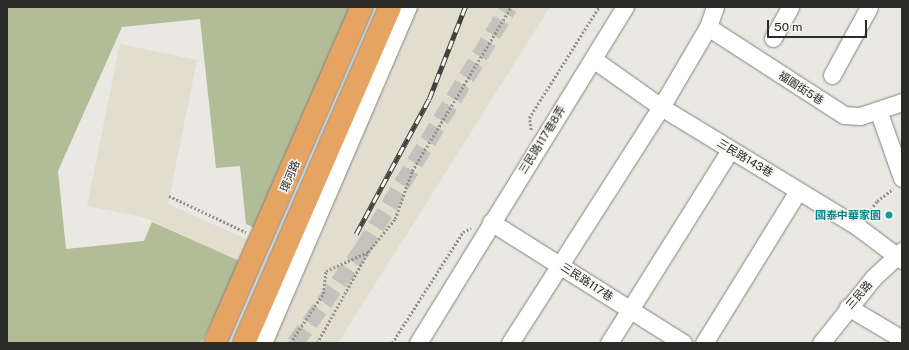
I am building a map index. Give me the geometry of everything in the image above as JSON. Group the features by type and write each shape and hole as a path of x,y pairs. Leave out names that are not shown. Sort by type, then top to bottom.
{"highway":[{"name":"環河路","path":"216,343 263,240 362,7"},
{"path":"244,343 390,7"}],"street":[{"path":"263,343 408,7"},
{"name":"三民路117巷8弄","path":"418,343 624,7"},
{"path":"510,343 562,265 660,106 708,27 715,7"},
{"path":"773,38 790,7"},
{"path":"832,75 869,7"},
{"name":"福園街5巷","path":"708,27 844,115 860,116 902,102"},
{"name":"三民路143巷","path":"593,59 660,106 858,227 900,256"},
{"path":"878,110 899,183"},
{"path":"609,343 730,150"},
{"path":"704,343 798,191"},
{"name":"三民路117巷","path":"491,222 562,265 629,310 682,343"},
{"name":"三民路","path":"821,343 848,306 900,256"},
{"path":"848,306 902,339"}],"path":[{"path":"317,343 368,252 395,219 412,171 511,7"},
{"path":"529,118 599,7"},
{"path":"858,227 877,200 899,183"},
{"path":"169,196 263,240"},
{"path":"392,343 463,232"},
{"path":"290,343 323,294 326,271 368,252"}],"shaded area":[{"path":"413,7 550,7 338,343 273,343 329,216 326,214"},
{"path":"120,44 197,60 168,204 251,241 242,262 143,217 87,206"}],"green space":[{"path":"7,7 350,7 257,229 246,224 240,166 216,168 200,19 122,27 58,171 66,249 144,241 152,222 242,262 201,343 7,343"}],"tunnel":[{"path":"295,343 363,248 509,7"}],"railway":[{"path":"356,234 429,99 465,7"}],"place":[{"name":"國泰中華家園","path":"889,215"}]}
